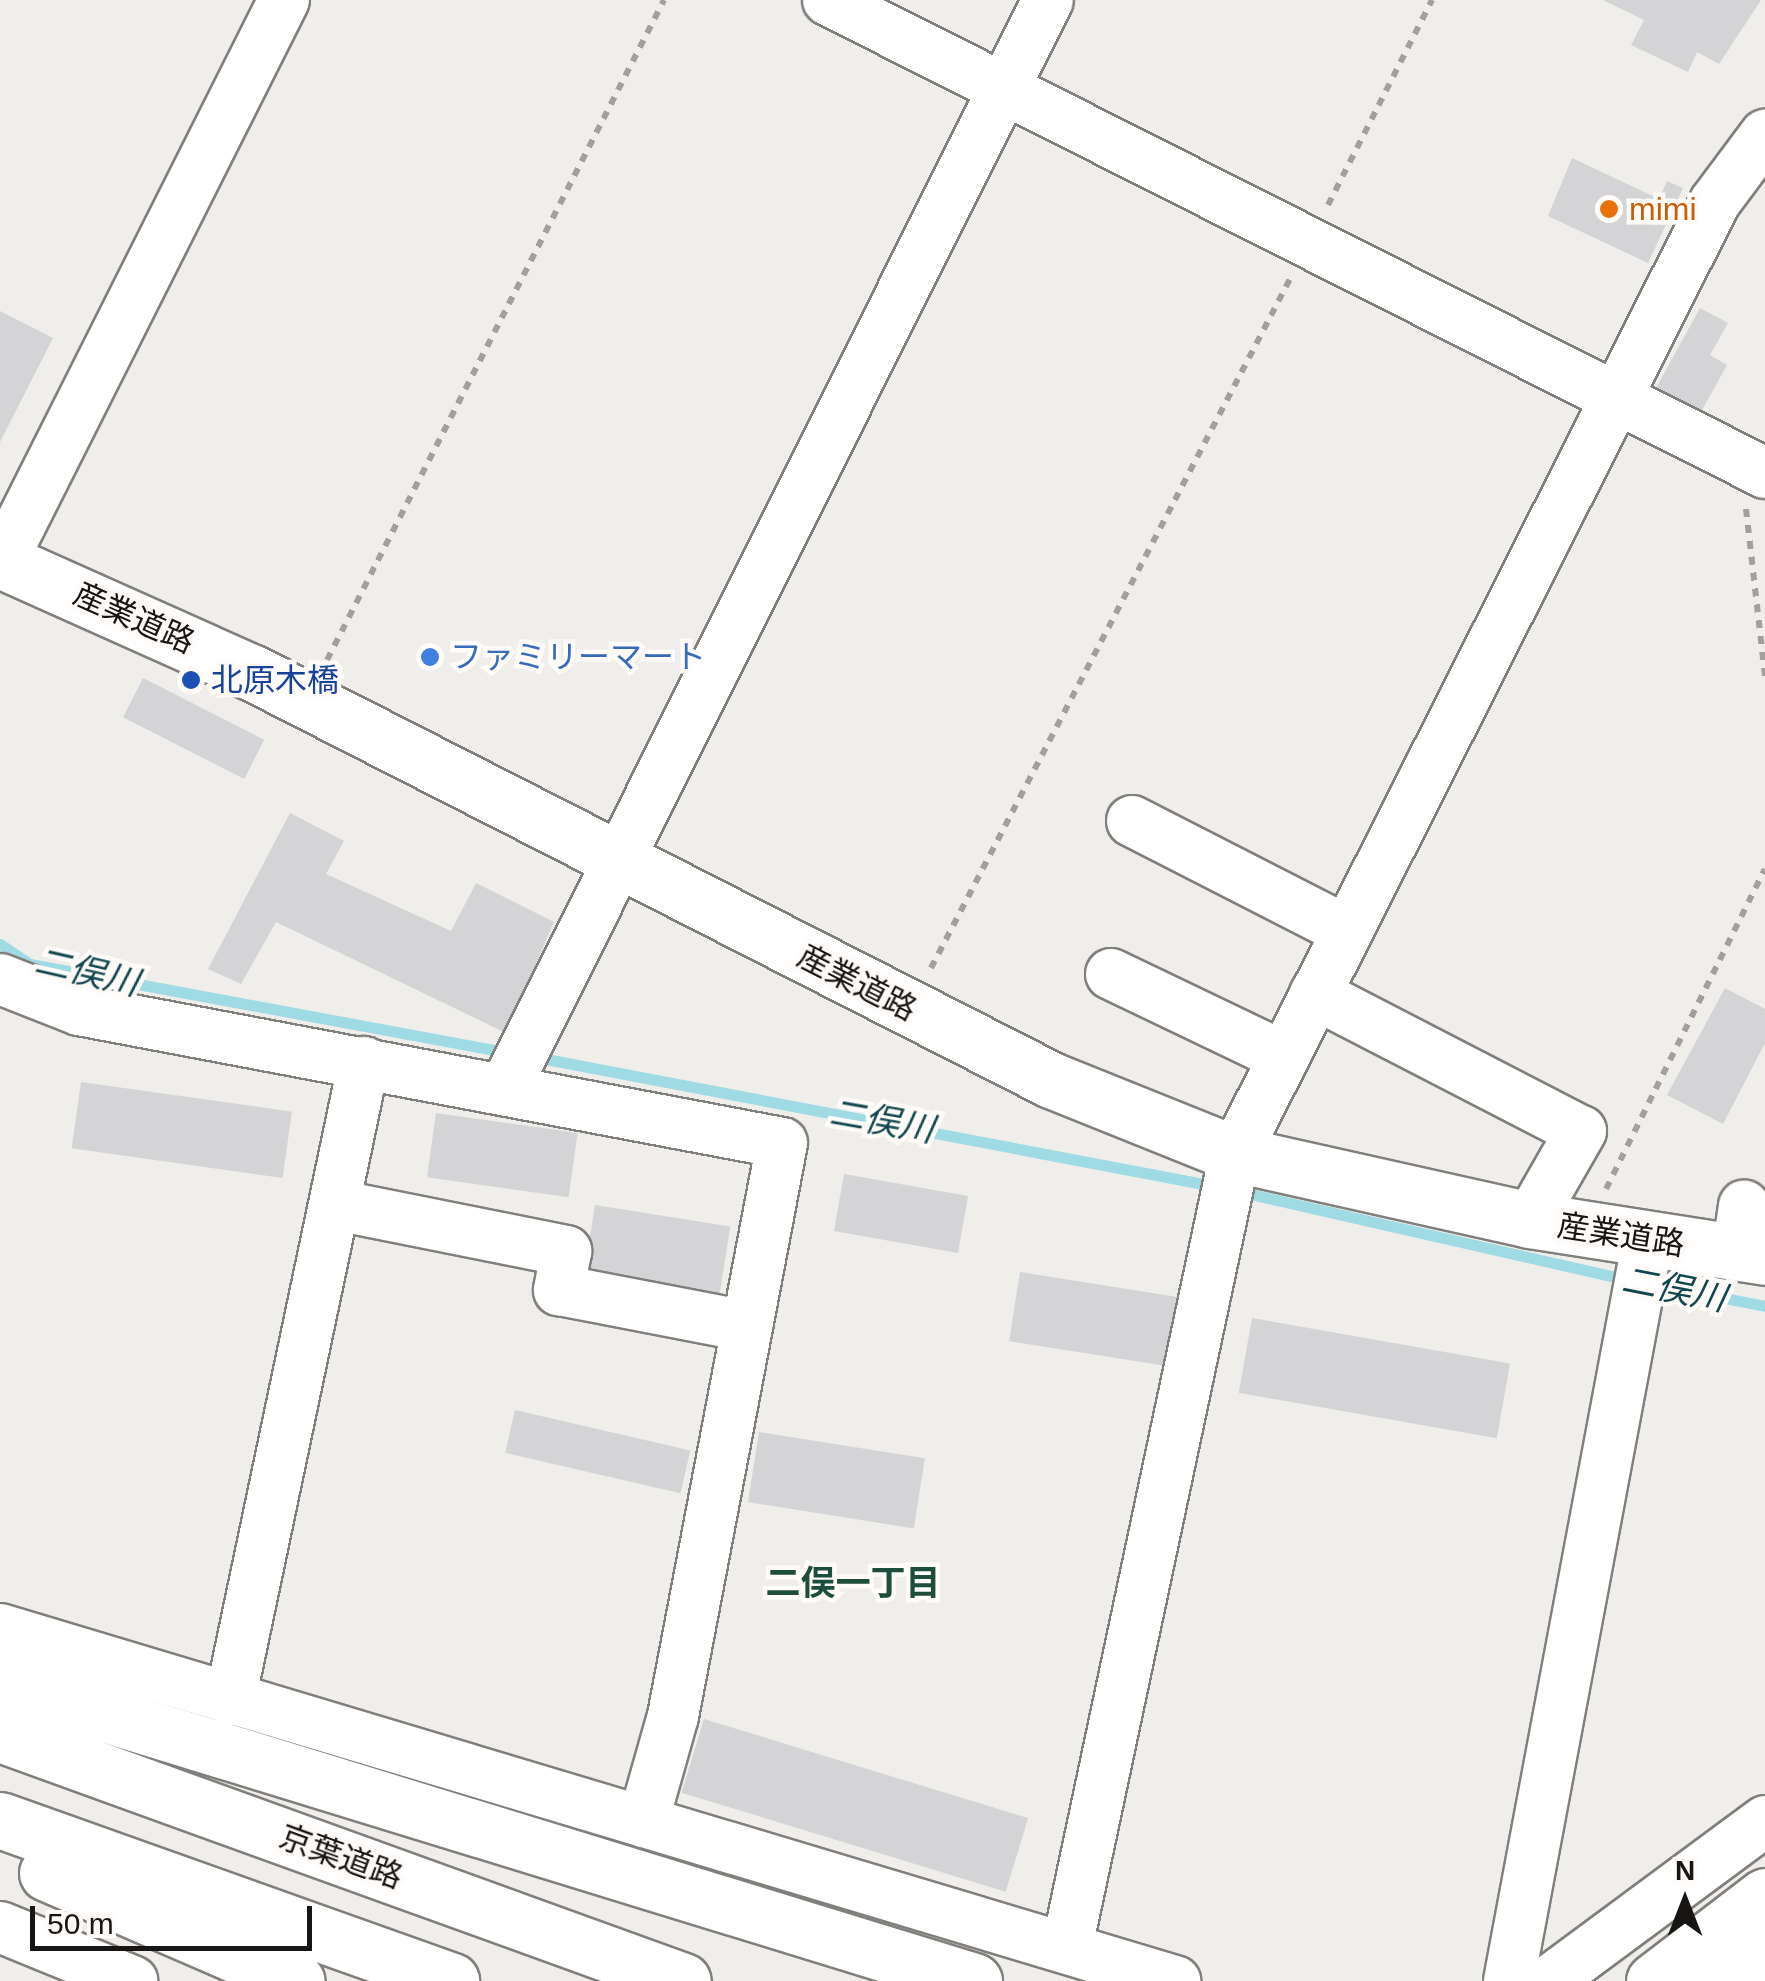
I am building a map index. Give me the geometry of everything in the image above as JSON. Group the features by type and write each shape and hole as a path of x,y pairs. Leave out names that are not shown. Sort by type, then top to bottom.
{"main road":[{"name":"産業道路","path":"1,561 306,701 1051,1080 1235,1154 1530,1220 1648,1239 1749,1239"},
{"path":"0,1682 974,1981"},
{"name":"京葉道路","path":"0,1734 682,1981"},
{"path":"418,1810 880,1981"},
{"path":"0,1820 451,1981"},
{"path":"0,1850 297,1981"},
{"path":"1654,1981 1765,1896"},
{"path":"1713,1981 1765,1914"},
{"path":"1713,1981 1765,1948"}],"street":[{"path":"1,561 284,0"},
{"path":"828,0 1615,398 1754,480"},
{"path":"504,1090 614,861 1048,0"},
{"path":"1067,1947 1235,1154 1715,202 1765,135"},
{"path":"1132,821 1347,931"},
{"path":"1111,974 1284,1057"},
{"path":"0,979 79,1010 782,1143 673,1716 643,1822"},
{"path":"1315,994 1581,1131 1530,1220"},
{"path":"230,1700 364,1062"},
{"path":"336,1205 566,1251 559,1290 746,1326"},
{"path":"1508,1981 1648,1239"},
{"path":"0,1630 1175,1981"},
{"path":"1549,1981 1765,1821"},
{"path":"0,1926 132,1981"}],"path":[{"path":"306,701 664,0"},
{"path":"910,1010 1432,0"},
{"path":"1754,480 1765,676"},
{"path":"1603,1194 1765,869"}],"building":[{"path":"1603,0 1761,0 1719,64 1697,52 1688,72 1631,45 1644,20"},
{"path":"1572,158 1659,199 1667,181 1683,188 1648,263 1548,216"},
{"path":"1700,308 1728,323 1710,355 1727,365 1701,412 1656,388"},
{"path":"0,311 53,338 0,442"},
{"path":"143,678 264,740 244,779 123,717"},
{"path":"290,813 344,841 326,874 451,931 476,883 554,922 506,1033 276,922 241,984 208,969"},
{"path":"1725,988 1765,1009 1765,1043 1723,1124 1667,1095"},
{"path":"81,1082 292,1112 283,1178 72,1148"},
{"path":"436,1113 578,1133 569,1197 427,1177"},
{"path":"844,1174 968,1196 958,1253 834,1231"},
{"path":"595,1205 730,1226 719,1300 583,1278"},
{"path":"1020,1272 1184,1298 1173,1367 1009,1341"},
{"path":"1252,1318 1510,1363 1497,1438 1239,1393"},
{"path":"515,1410 690,1450 680,1493 505,1453"},
{"path":"759,1432 925,1458 914,1528 748,1502"},
{"path":"704,1719 1028,1818 1006,1892 681,1793"}],"waterway":[{"name":"二俣川","path":"0,944 30,964 507,1052"},
{"name":"二俣川","path":"535,1057 1214,1186"},
{"name":"二俣川","path":"1237,1191 1629,1280"},
{"name":"二俣川","path":"1652,1284 1765,1306"}],"place":[{"name":"mimi","path":"1609,209"},
{"name":"ファミリーマート","path":"430,657"},
{"name":"北原木橋","path":"191,680"}],"district":[{"name":"二俣一丁目","path":"853,1583"}]}
